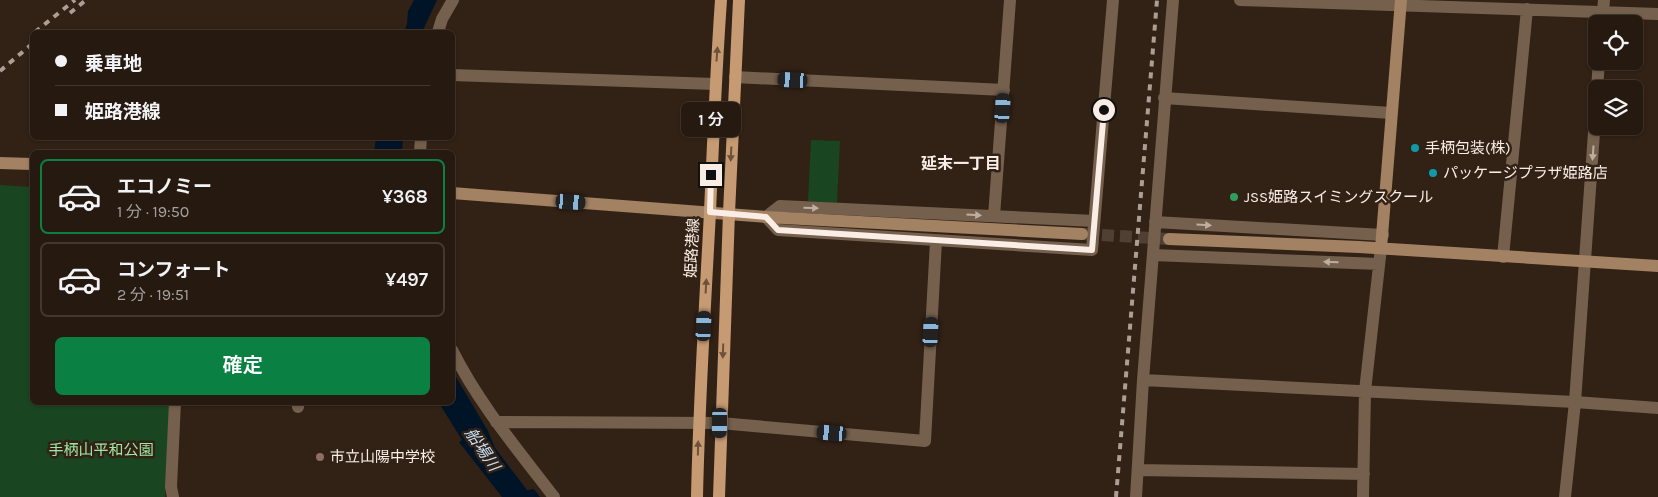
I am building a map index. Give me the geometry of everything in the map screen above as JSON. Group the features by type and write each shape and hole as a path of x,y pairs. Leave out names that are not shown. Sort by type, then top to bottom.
{"main road":[{"name":"姫路港線","path":"697,497 698,422 721,0"},
{"path":"719,497 728,213 739,0"}],"street":[{"path":"439,30 442,18 453,0"},
{"path":"994,216 1010,0"},
{"path":"766,217 778,230 1092,250 1113,0"},
{"path":"1136,497 1143,380 1173,0"},
{"path":"1240,0 1400,3 1658,14"},
{"path":"1363,497 1365,391 1382,242 1400,3"},
{"path":"1503,256 1527,9"},
{"path":"455,75 715,84"},
{"path":"735,77 1004,90"},
{"path":"1164,98 1391,113"},
{"path":"1565,497 1575,402 1594,135"},
{"path":"0,164 30,164"},
{"path":"455,193 766,217 1082,234"},
{"path":"766,217 780,206 1094,221"},
{"path":"1155,222 1382,242 1503,256 1658,266"},
{"path":"1169,239 1382,242"},
{"path":"496,422 698,422 925,441 936,241"},
{"path":"1153,255 1380,264"},
{"path":"455,356 496,422 554,497"},
{"path":"1143,380 1658,408"},
{"path":"173,497 171,487 175,405"},
{"path":"1138,470 1364,474"}],"green space":[{"path":"811,140 840,141 837,203 808,201"},
{"name":"手柄山平和公園","path":"0,185 30,187 30,405 170,405 165,497 0,497"}],"water":[{"path":"414,0 437,0 423,30 405,30 408,11"},
{"path":"376,140 403,140 402,150 374,150"},
{"name":"船場川","path":"455,375 488,431 495,448 527,490 534,489 540,497 502,497 459,442 462,440 440,405 455,405"}],"tunnel":[{"path":"1084,234 1169,239"}],"railway":[{"path":"38,30 75,0"},
{"path":"70,13 86,0"},
{"path":"1116,497 1157,0"},
{"path":"0,71 30,46"}],"place":[{"name":"手柄包装(株)","path":"1415,148"},
{"name":"パッケージプラザ姫路店","path":"1433,173"},
{"name":"JSS姫路スイミングスクール","path":"1234,197"},
{"name":"市立山陽中学校","path":"320,457"}],"district":[{"name":"延末一丁目","path":"961,163"}],"route":[{"path":"711,175 710,212 766,217 778,230 1092,250 1104,110"}]}
